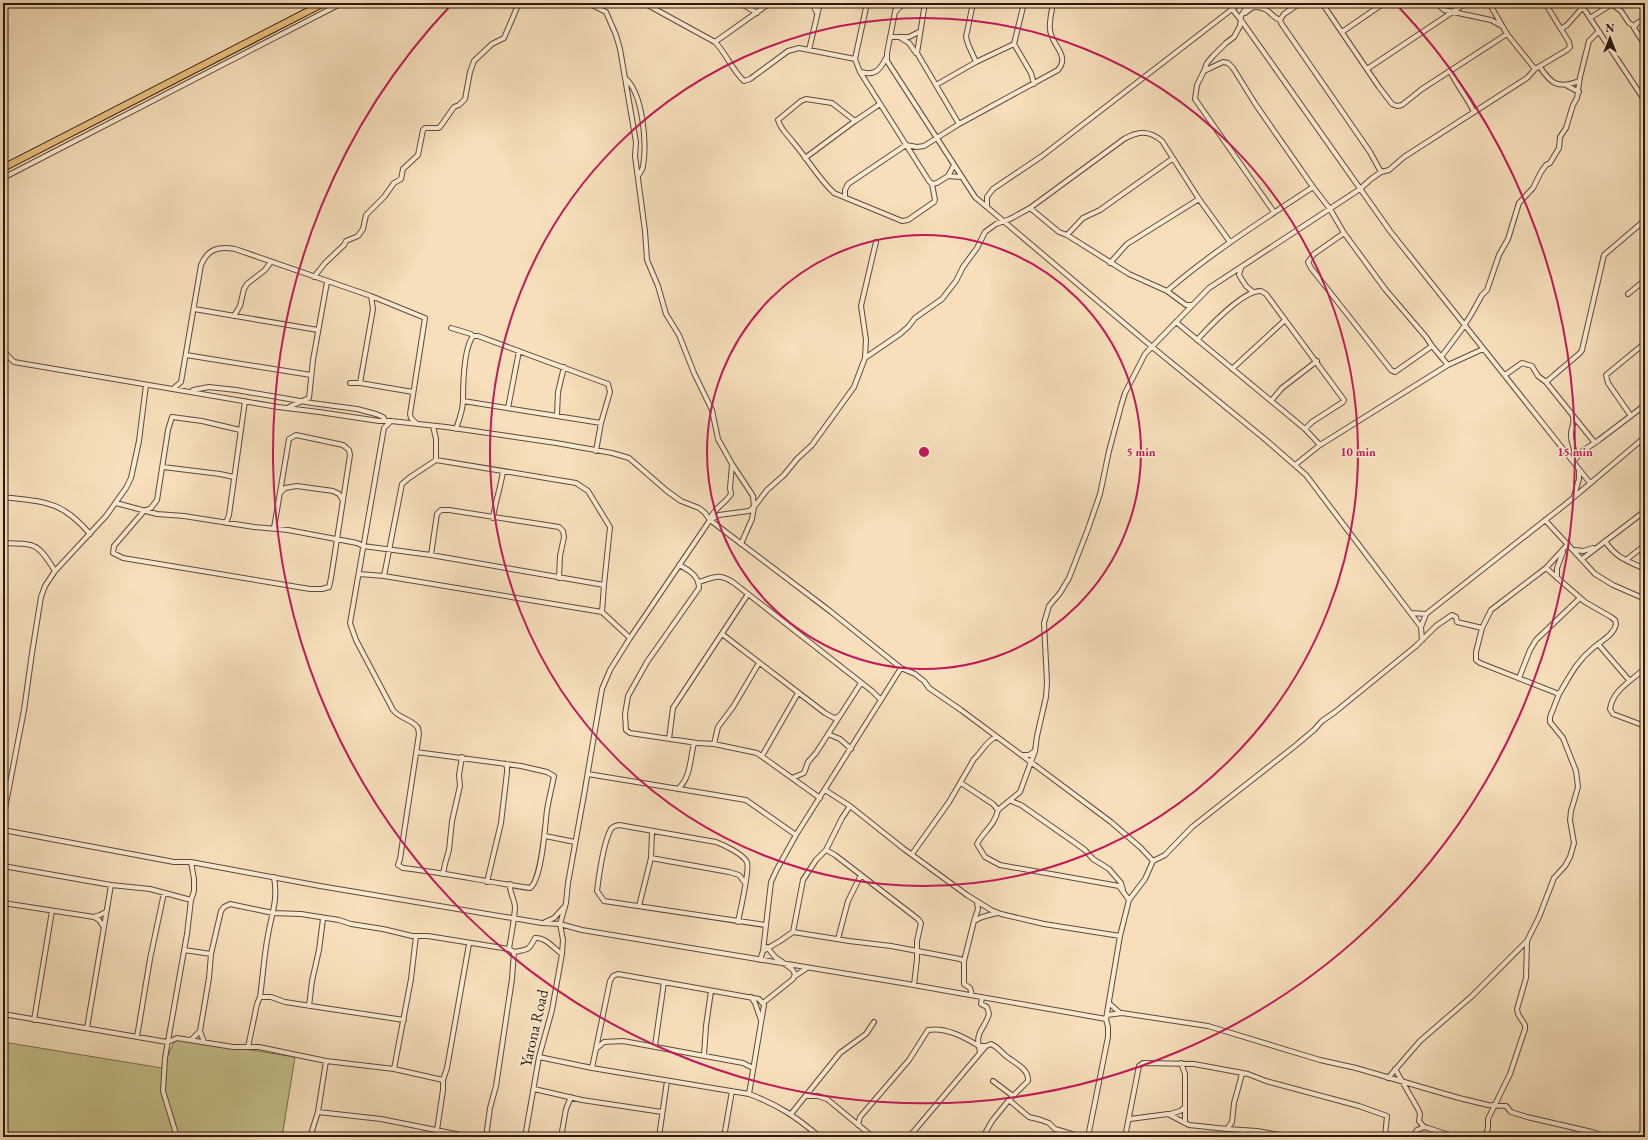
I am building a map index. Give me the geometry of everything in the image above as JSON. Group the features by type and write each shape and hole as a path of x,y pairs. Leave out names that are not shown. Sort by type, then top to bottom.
{"highway":[{"path":"3,168 324,3"}],"street":[{"path":"3,178 342,3"},
{"path":"314,277 325,263 338,252 346,240 358,236 363,229 366,215 384,197 394,183 401,179 403,169 418,155 424,128 433,129 440,127 454,107 460,105 465,99 470,72 474,61 492,44 504,38 519,3"},
{"path":"588,3 606,12 616,35 636,142 635,156 646,231 647,260 658,286 666,314 679,335 694,373 712,410 718,440 753,496 754,507 752,519 740,544"},
{"path":"644,3 715,42 722,49 744,81 754,76 788,51 799,48 854,59"},
{"path":"740,3 757,13"},
{"path":"715,42 770,3"},
{"path":"812,3 817,14"},
{"path":"809,50 820,3"},
{"path":"855,120 832,103 804,99 778,120 780,127 826,186 834,193 879,213 902,221 908,220 934,202 935,200 932,184 860,72 854,59 867,3"},
{"path":"860,72 871,74 875,72 880,68 886,58 897,3"},
{"path":"895,12 904,3"},
{"path":"916,53 925,3"},
{"path":"973,3 966,37 976,62"},
{"path":"1024,3 1014,44 1031,73 1034,84"},
{"path":"844,197 848,184 906,145 917,147 924,146 959,124 1058,70 1062,65 1060,52 1051,35 1050,29 1053,3"},
{"path":"986,207 987,197 994,189 1042,156 1234,11 1240,3"},
{"path":"1280,20 1284,14 1300,3"},
{"path":"1322,3 1392,104 1397,106 1402,105 1450,71 1507,34"},
{"path":"1342,32 1384,3"},
{"path":"1436,3 1444,10 1491,20 1502,26"},
{"path":"1367,69 1466,3"},
{"path":"1489,3 1507,34 1550,80 1565,84 1579,92"},
{"path":"1124,891 1119,886 1006,867 985,857 977,844 994,823 998,810 1011,801 1020,792 1035,751 1046,697 1047,682 1044,623 1049,606 1060,593 1074,566 1100,494 1109,451 1125,393 1145,354 1151,346 1209,288 1360,189 1381,172 1389,170 1404,157 1527,78 1538,68 1570,47 1569,42 1545,3"},
{"path":"1274,212 1195,99 1197,85 1207,63 1226,43 1234,37 1240,26 1243,14 1251,4 1264,9 1280,20 1370,152 1381,172"},
{"path":"1590,18 1611,4 1621,11 1629,23 1634,26 1635,31 1645,45"},
{"path":"1561,29 1567,24 1582,5 1645,101"},
{"path":"1234,11 1243,14"},
{"path":"1234,11 1390,231 1579,467 1590,483"},
{"path":"1634,26 1645,18"},
{"path":"1441,357 1472,313 1482,295 1487,290 1499,256 1508,239 1519,203 1533,188 1541,172 1546,165 1550,164 1559,148 1560,137 1566,128 1573,105 1578,98 1580,81 1589,41 1598,31"},
{"path":"890,37 909,37 919,32"},
{"path":"901,38 909,43 916,53 959,124"},
{"path":"936,85 976,62 1014,44"},
{"path":"886,58 975,197 1151,346 1220,401 1242,422 1295,465 1312,482 1421,627"},
{"path":"1204,71 1224,62 1228,63 1233,68 1256,105 1330,209 1344,233 1385,289 1448,365"},
{"path":"1450,71 1456,83 1467,97 1474,112"},
{"path":"625,78 631,84 638,103 644,134 643,167 638,177"},
{"path":"1565,84 1580,81"},
{"path":"805,158 855,120 880,104"},
{"path":"865,358 900,334 920,313 942,299 952,287 963,267 977,248 985,232 991,227 1030,208 1124,138 1132,134 1154,134 1162,141 1172,159 1230,242"},
{"path":"1067,235 1083,218 1100,210 1172,159"},
{"path":"932,184 937,183 948,176 954,165"},
{"path":"948,176 961,176"},
{"path":"1167,291 1230,242 1313,187"},
{"path":"1110,263 1127,244 1199,199"},
{"path":"1030,208 1059,232 1067,235 1110,263 1129,274 1167,291 1186,305 1192,305"},
{"path":"1546,382 1582,350 1604,255 1645,220"},
{"path":"1344,233 1310,257 1308,262 1311,268 1391,370 1395,372 1432,346"},
{"path":"710,520 718,515 749,511 754,507 767,490 786,472 797,458 812,445 854,387 865,358 866,340 861,306 876,242"},
{"path":"188,391 182,386 181,382 201,266 203,261 214,250 225,247 235,249 270,263 371,296 425,318 410,414 411,418 417,423"},
{"path":"234,316 240,306 244,289 247,284 265,270 270,263"},
{"path":"1241,267 1239,274 1246,286 1253,292"},
{"path":"1229,275 1239,274"},
{"path":"1628,294 1645,280"},
{"path":"319,412 308,398 327,282"},
{"path":"1198,340 1218,317 1253,292 1261,291 1266,294 1317,361 1344,400 1304,429"},
{"path":"360,383 373,309 371,296"},
{"path":"194,309 318,330"},
{"path":"1232,369 1286,320"},
{"path":"1176,322 1304,429 1320,445"},
{"path":"451,328 473,336 478,336 564,367 609,386 610,392 601,423 596,451"},
{"path":"456,429 463,401 462,387 467,351 473,336"},
{"path":"1631,416 1608,383 1606,375 1645,343"},
{"path":"1295,465 1320,445 1448,365 1483,349"},
{"path":"3,351 14,362 146,386 188,391 286,408 379,421 385,420 417,423 556,443 629,458 667,491 681,501 699,508 710,520 722,527 740,544 835,615 901,668 924,681 929,688 1111,822 1141,848 1152,861"},
{"path":"508,408 519,351"},
{"path":"186,355 311,375"},
{"path":"1271,401 1282,388 1317,361"},
{"path":"1505,375 1519,365 1526,363 1532,366 1538,376 1546,382 1595,443"},
{"path":"557,415 558,392 564,367"},
{"path":"173,389 181,382"},
{"path":"350,383 360,383 413,392"},
{"path":"3,819 24,710 41,597 45,586 55,571 90,534 116,503 131,478 139,441 146,386"},
{"path":"188,391 203,387 217,387 356,409 383,417 385,420"},
{"path":"286,408 308,398"},
{"path":"226,523 230,515 245,401"},
{"path":"463,401 601,423"},
{"path":"1574,461 1581,452 1645,405"},
{"path":"399,422 407,418 410,414"},
{"path":"1572,414 1574,426 1570,438 1575,449 1574,461"},
{"path":"240,430 202,421 172,417 168,430 157,500 151,508 144,511 114,546 113,550 115,555 147,563 318,590 329,586 350,455 349,450 343,445 296,435 289,439 274,528"},
{"path":"379,421 384,428"},
{"path":"392,421 384,428 350,624 393,710 397,716 414,723 418,728 416,752 398,865 403,868 530,888 534,884 545,836 547,810 554,776 547,772 521,766 416,752"},
{"path":"433,426 436,439 436,460"},
{"path":"1411,613 1421,615 1426,614 1545,520 1645,438"},
{"path":"384,576 402,484 436,460 576,483 588,491 610,527 602,612"},
{"path":"560,924 566,903 568,882 602,689 610,670 630,638 710,520 715,510 724,504 731,494 732,464"},
{"path":"163,467 234,477"},
{"path":"1574,496 1579,479 1579,467"},
{"path":"492,518 495,503 502,483 503,471"},
{"path":"281,492 285,488 297,486 333,491 339,494 343,499"},
{"path":"3,497 43,502 59,506 81,523 90,534"},
{"path":"116,503 144,511 254,528 274,528 357,543 363,546 431,555 560,578 604,584"},
{"path":"431,555 437,514 441,510 559,527 563,531 564,537 560,556 560,578"},
{"path":"1582,558 1645,511"},
{"path":"1545,520 1582,558 1595,574 1645,599"},
{"path":"1605,541 1611,551 1618,557 1645,569"},
{"path":"3,543 23,543 37,546 55,571"},
{"path":"1559,694 1486,666 1476,660 1476,652 1482,628 1491,610 1546,568 1568,544"},
{"path":"1626,560 1645,545"},
{"path":"1572,549 1582,551 1595,548"},
{"path":"1557,578 1557,568 1564,550"},
{"path":"679,565 692,573 699,582 699,588 647,662 628,696 624,724 626,730 630,733 694,743 714,744 757,753 820,798"},
{"path":"1388,1078 1420,1041 1472,996 1527,941 1539,917 1554,878 1570,857 1574,843 1570,815 1578,787 1576,771 1563,738 1550,722 1550,717 1559,694 1574,667 1613,632 1616,624 1615,620 1580,598 1546,568"},
{"path":"359,574 384,576 602,612 630,638"},
{"path":"699,582 720,576 734,583 862,683 881,700"},
{"path":"669,739 673,708 748,594"},
{"path":"1519,678 1530,650 1536,640 1580,598"},
{"path":"1422,640 1421,627 1426,614"},
{"path":"1088,1137 1108,1037 1106,1017 1110,1004 1111,984 1120,936 1129,900 1145,879 1152,861 1166,854 1192,827 1295,746 1322,721 1416,646 1436,626 1452,615 1456,617 1457,622 1482,628"},
{"path":"722,634 758,663 834,718 838,718 841,714"},
{"path":"1598,644 1629,680"},
{"path":"714,744 718,727 733,707 758,663"},
{"path":"760,960 763,951 771,882 777,869 901,668"},
{"path":"1645,668 1629,680 1612,701 1610,710 1614,714 1645,726"},
{"path":"792,778 804,773 808,762 816,753 862,683"},
{"path":"762,756 798,693"},
{"path":"828,734 840,739 851,749"},
{"path":"912,854 961,783 974,760 980,755 990,740 996,737"},
{"path":"678,789 686,780 694,743"},
{"path":"1019,754 1029,755 1035,751"},
{"path":"443,874 449,850 452,821 460,786 459,775 462,757"},
{"path":"487,882 500,823 508,767 505,764"},
{"path":"588,774 746,800 796,836"},
{"path":"961,783 993,804 998,810"},
{"path":"825,790 850,806 977,902 997,913 1044,924 1120,936"},
{"path":"1011,801 1021,805 1085,850 1093,859 1109,869 1121,883 1129,900"},
{"path":"763,951 780,942 793,932 803,880 816,860 826,850 842,818 850,806"},
{"path":"738,922 748,864 728,846 716,842 615,826 611,830 602,860 597,891 604,901 738,922 765,925"},
{"path":"3,830 174,862 192,862 542,923 560,924 582,930 982,997 1106,1017 1120,1013 1208,1026 1320,1060 1356,1068 1459,1098 1496,1106 1506,1106 1511,1112 1527,1117 1608,1137"},
{"path":"639,906 651,858 652,832"},
{"path":"545,836 575,842"},
{"path":"826,850 861,875 918,919 921,923 916,950 917,959 914,985"},
{"path":"651,858 729,872 739,875 745,883"},
{"path":"177,1137 163,1091 165,1058 184,950 191,900 194,891 192,862"},
{"path":"3,897 5,882 3,866 111,885 134,886 191,900"},
{"path":"838,939 848,901 861,875"},
{"path":"248,1047 257,1004 260,997 268,934 276,894 274,877"},
{"path":"509,949 515,908 509,890 510,884"},
{"path":"87,1028 111,885"},
{"path":"137,1038 150,958 164,893"},
{"path":"972,995 970,988 964,984 964,961 978,909 977,902"},
{"path":"3,903 94,916 106,912"},
{"path":"542,923 554,918 566,903"},
{"path":"204,1042 200,1031 212,954 221,911 224,907 230,904 273,913 301,914 323,919 339,920 351,924 416,936 428,936 469,944 509,949 514,952 527,950 535,938 542,938 562,954"},
{"path":"34,1020 52,911"},
{"path":"974,921 997,913"},
{"path":"94,916 104,927"},
{"path":"309,1006 323,919"},
{"name":"Yarona Road","path":"525,1137 539,1057 552,1010 562,954 563,940 560,924"},
{"path":"793,932 916,950 964,961"},
{"path":"394,1069 404,1020 416,936"},
{"path":"764,941 775,957 794,971 795,976"},
{"path":"1485,1137 1488,1128 1488,1119 1496,1106 1510,1074 1525,1030 1525,1025 1518,1014 1517,1008 1526,978 1527,941"},
{"path":"438,1130 443,1080 447,1068 469,944"},
{"path":"184,950 212,954"},
{"path":"486,1137 490,1108 496,1086 512,978 514,952"},
{"path":"749,1094 762,1022 763,1003 795,976 807,968"},
{"path":"592,1068 610,981 613,976 618,974 750,997 759,999 763,1003"},
{"path":"655,1046 664,982"},
{"path":"704,1055 706,1026 712,991"},
{"path":"260,997 271,997 285,1002 404,1020"},
{"path":"750,997 755,1003 762,1022"},
{"path":"980,1054 978,1036 989,1014 987,1007 981,1004 982,997"},
{"path":"1110,1004 1120,1013"},
{"path":"3,1014 137,1038 168,1042 177,1038 233,1047 259,1047 326,1061 394,1069 443,1080"},
{"path":"791,1114 840,1053 866,1034 874,1022"},
{"path":"858,1125 860,1117 910,1060 928,1030 956,1034 979,1046 991,1044 997,1047 1027,1074 1028,1081 1008,1100 992,1121 983,1137"},
{"path":"191,1040 200,1031"},
{"path":"597,1048 604,1042 623,1041 743,1063 753,1068"},
{"path":"909,1137 986,1046"},
{"path":"539,1057 592,1068 749,1094 765,1100 791,1114 814,1135 820,1137"},
{"path":"310,1137 318,1112 326,1061"},
{"path":"1125,1137 1140,1066 1143,1063 1191,1064 1242,1074 1382,1114 1387,1118 1385,1137"},
{"path":"1181,1063 1185,1071 1185,1122"},
{"path":"1185,1071 1191,1064"},
{"path":"1396,1069 1401,1081 1408,1090 1420,1114 1417,1130 1413,1137"},
{"path":"1227,1129 1232,1122 1234,1104 1242,1074"},
{"path":"659,1137 667,1081"},
{"path":"993,1081 1013,1096"},
{"path":"534,1088 571,1097 662,1112"},
{"path":"724,1137 732,1091"},
{"path":"806,1096 818,1096 827,1099 873,1137"},
{"path":"561,1137 566,1109 571,1097"},
{"path":"1008,1100 1029,1117 1049,1123 1055,1129 1067,1132 1076,1137"},
{"path":"1130,1119 1168,1114 1180,1111 1185,1107"},
{"path":"318,1112 380,1119 471,1137"},
{"path":"1168,1114 1189,1125 1227,1129 1257,1130 1292,1137"},
{"path":"850,1118 860,1117"},
{"path":"1419,1121 1424,1128"},
{"path":"1417,1130 1424,1128 1455,1137"}],"shaded area":[{"path":"176,1038 295,1057 282,1137 3,1137 3,1042 162,1068"}]}
